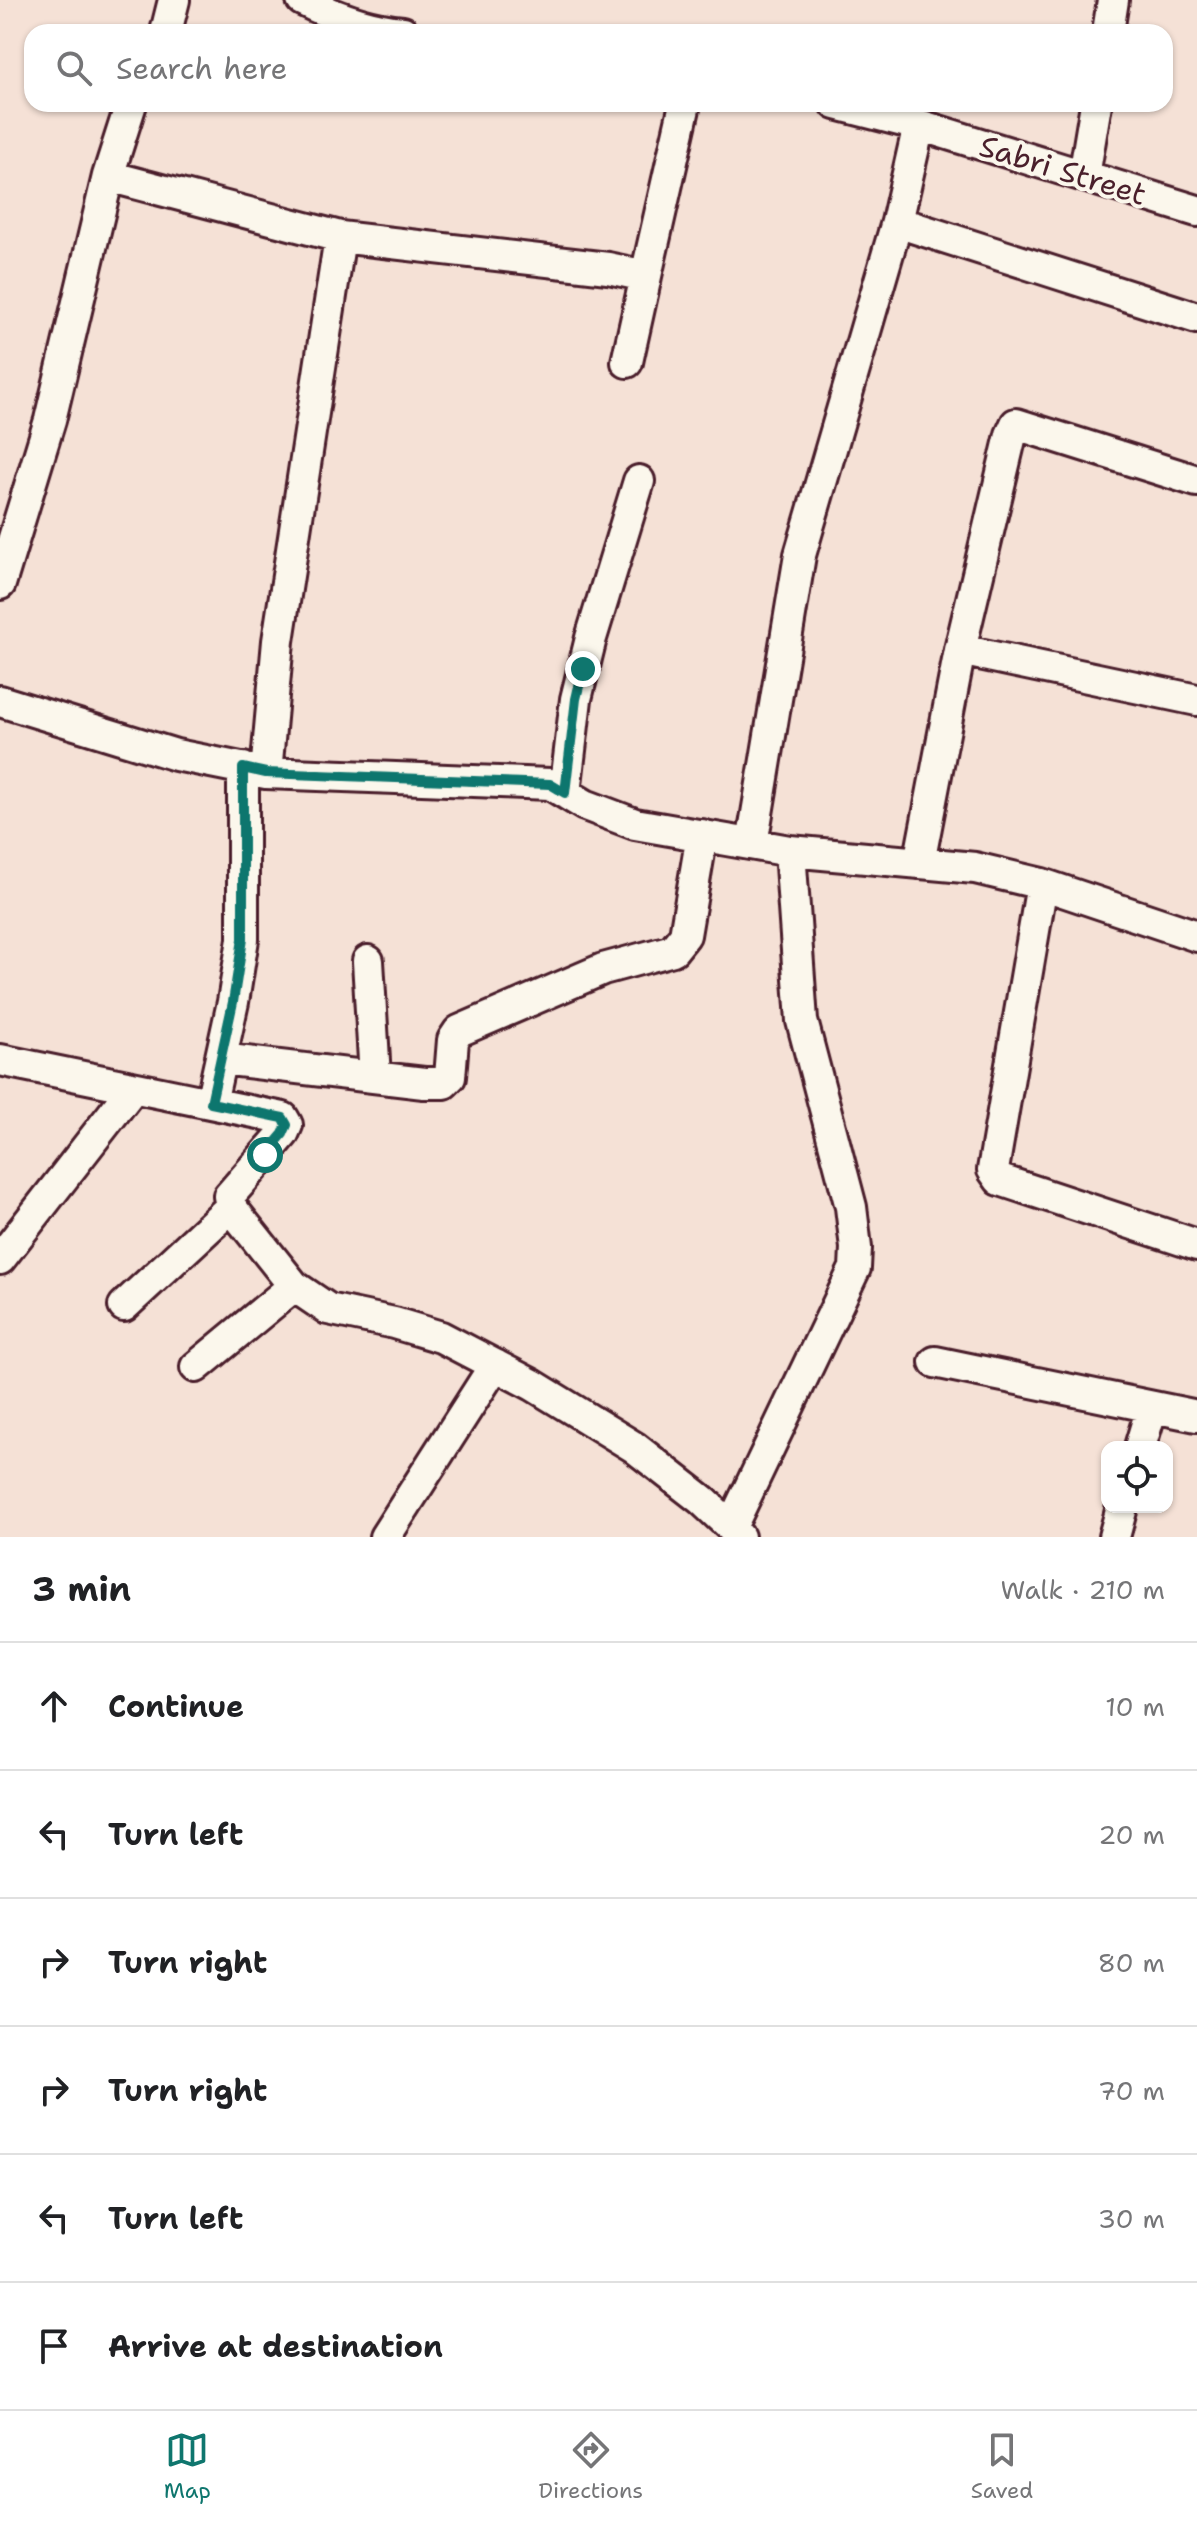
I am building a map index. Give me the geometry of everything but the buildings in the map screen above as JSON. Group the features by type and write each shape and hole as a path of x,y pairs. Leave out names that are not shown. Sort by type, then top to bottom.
{"street":[{"path":"168,24 174,0"},
{"path":"302,0 332,15 364,24"},
{"path":"1109,24 1113,0"},
{"path":"0,584 50,420 108,176 128,112"},
{"path":"627,362 683,112"},
{"name":"Sabri Street","path":"868,112 1197,211"},
{"path":"1084,176 1095,112"},
{"path":"752,844 800,555 897,222 919,125"},
{"path":"108,176 340,237 608,268 646,276"},
{"path":"897,222 1197,318"},
{"path":"211,1103 243,939 255,770 340,237"},
{"path":"919,863 960,650 1016,424 1197,481"},
{"path":"565,793 576,699 591,638 639,481"},
{"path":"960,650 1197,700"},
{"path":"0,701 176,755 255,770 550,784 585,805 635,824 790,851 975,868 1042,884 1197,936"},
{"path":"221,1059 444,1083 450,1077 453,1040 459,1031 603,969 673,950 685,935 702,835"},
{"path":"0,1060 283,1118 287,1125 283,1134 229,1196 231,1207 294,1286 328,1309 441,1337 495,1365 634,1447 702,1500 735,1532 855,1268 851,1207 802,1021 790,851"},
{"path":"1042,884 993,1170 1000,1180 1197,1245"},
{"path":"368,961 375,1077"},
{"path":"0,1259 133,1088"},
{"path":"124,1306 231,1207"},
{"path":"196,1367 294,1286"},
{"path":"935,1362 1197,1416"},
{"path":"385,1537 495,1365"},
{"path":"1142,1441 1152,1407"},
{"path":"1114,1537 1120,1513"}],"route":[{"path":"265,1155 283,1134 287,1125 283,1118 211,1103 243,939 243,768 266,773 550,784 565,793 576,699 583,669"}]}
